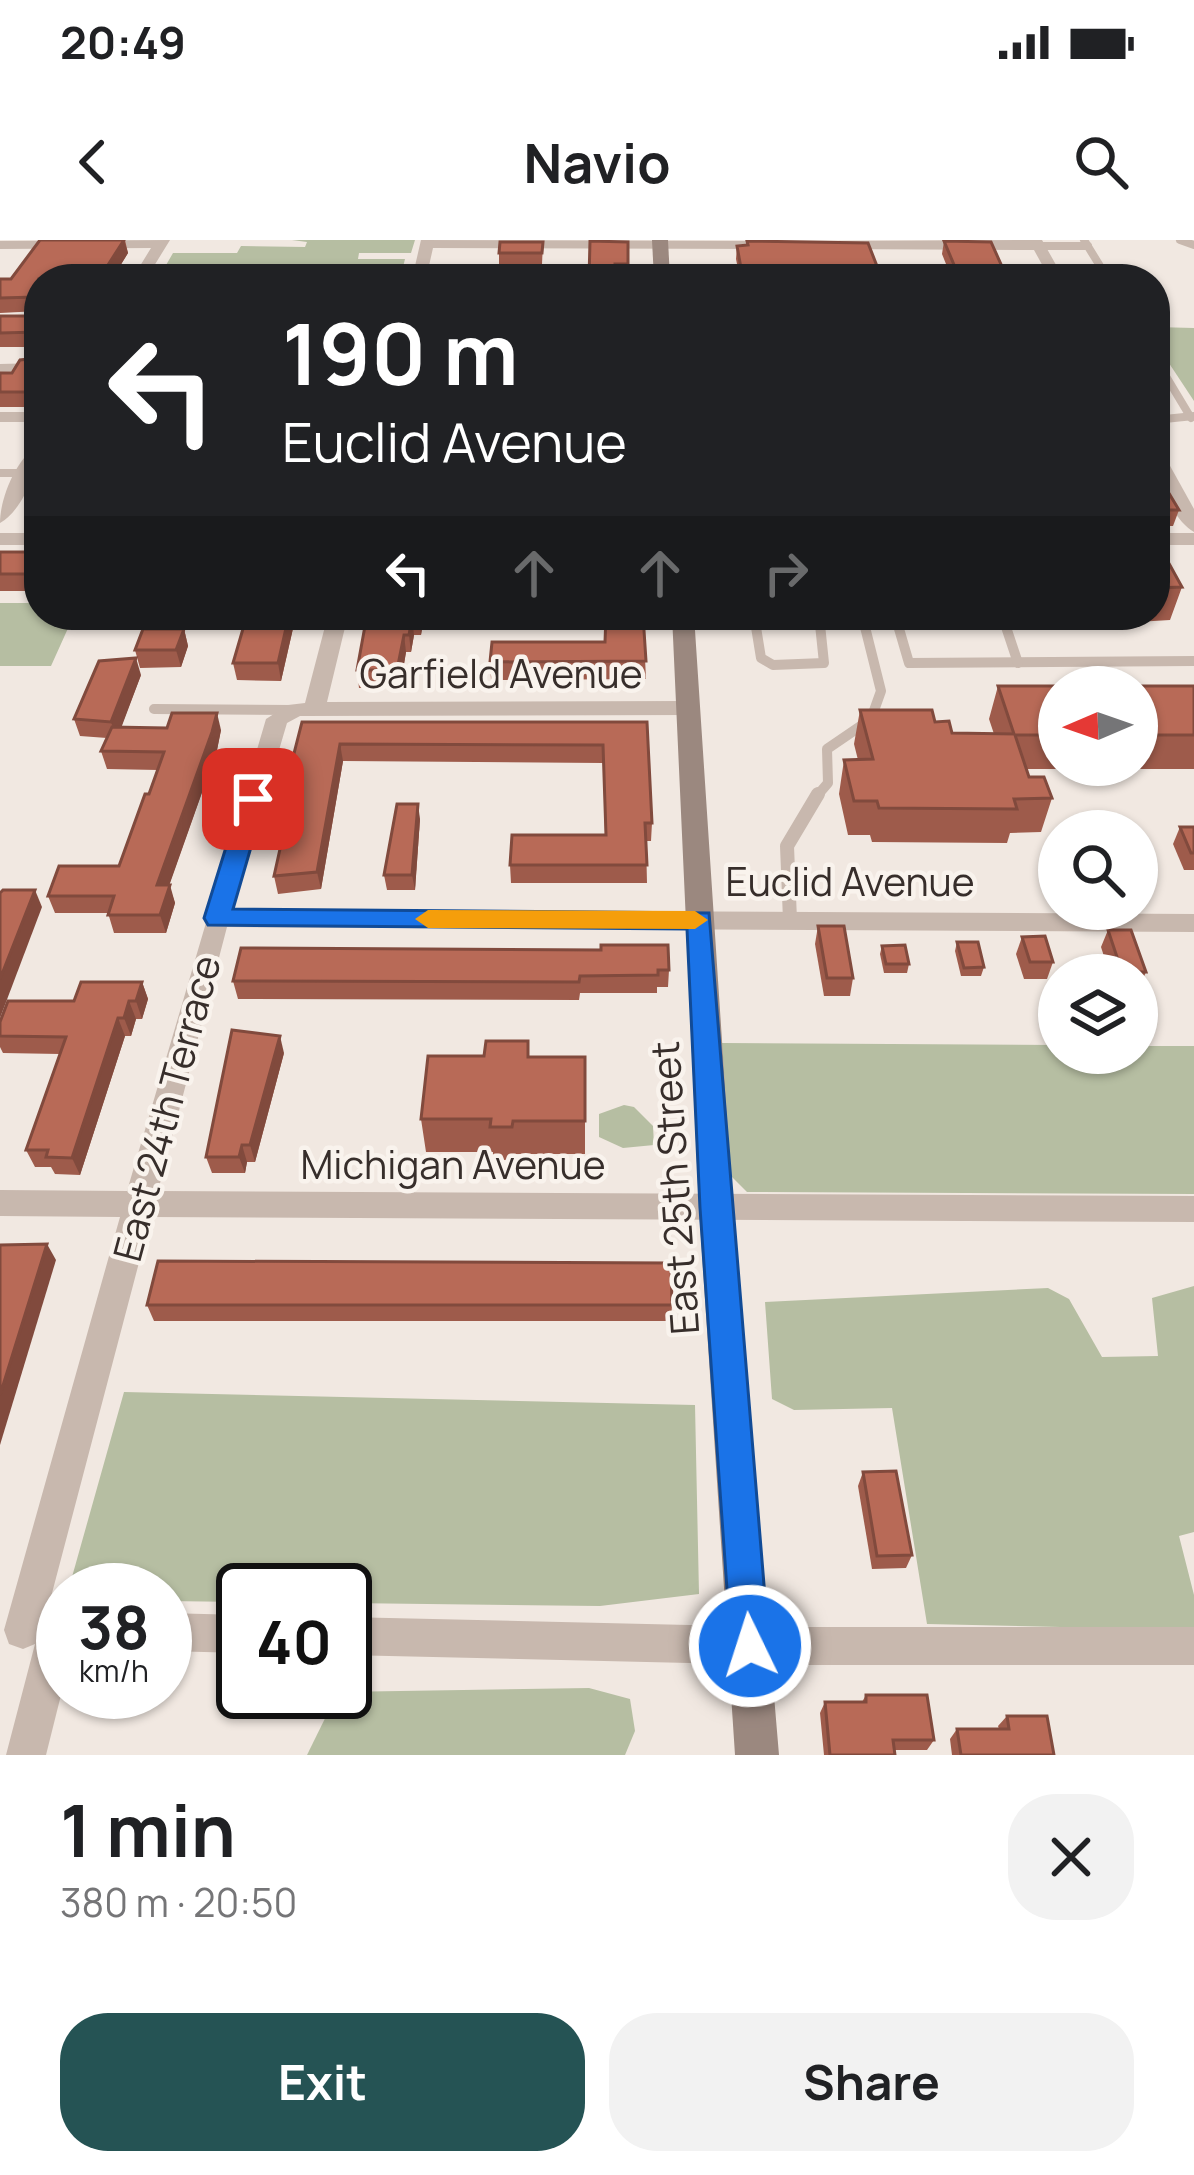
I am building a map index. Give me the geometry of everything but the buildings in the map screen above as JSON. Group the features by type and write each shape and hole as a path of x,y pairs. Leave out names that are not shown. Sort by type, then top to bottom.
{"street":[{"path":"0,245 161,242"},
{"path":"427,242 789,245"},
{"path":"813,245 1037,243"},
{"path":"0,518 24,484"},
{"path":"1170,489 1194,526"},
{"name":"East 24th Terrace","path":"52,1563 140,1204 217,918 278,719 305,710 333,630"},
{"name":"East 25th Street","path":"684,630 716,1208 757,1755"},
{"name":"Garfield Avenue","path":"305,710 689,708"},
{"name":"Euclid Avenue","path":"217,918 1194,922"},
{"name":"Michigan Avenue","path":"0,1203 1194,1209"},
{"name":"East 24th Terrace","path":"26,1755 36,1630"},
{"path":"372,1637 750,1646 1194,1646"}],"lane":[{"path":"1180,240 1194,245"},
{"path":"1037,243 1086,243"},
{"path":"1170,382 1192,417"},
{"path":"756,630 761,658 772,665 824,663 820,630"},
{"path":"790,920 784,872 789,826 828,783 827,749 871,719 880,691 866,630"},
{"path":"900,630 909,663 1194,662"},
{"path":"1007,630 1018,662"},
{"path":"154,709 305,710"}],"green space":[{"path":"292,240 415,240 411,253 359,253 358,259 405,259 404,264 167,264 173,253 237,253 241,246 305,247 307,242"},
{"path":"1170,327 1194,328 1194,401 1170,365"},
{"path":"0,603 24,603 24,630 67,630 51,666 0,666"},
{"path":"722,1043 1038,1045 1038,1074 1158,1074 1158,1046 1194,1046 1194,1194 747,1192 731,1176"},
{"path":"624,1105 634,1107 653,1126 654,1145 623,1148 599,1137 599,1114"},
{"path":"1194,1286 1194,1532 1179,1536 1194,1595 1194,1630 927,1624 892,1408 794,1410 772,1399 765,1302 1048,1288 1069,1299 1102,1357 1158,1356 1152,1298"},
{"path":"124,1392 695,1405 699,1594 600,1606 372,1603 372,1563 216,1563 216,1602 192,1601 192,1563 76,1563"},
{"path":"589,1688 630,1699 635,1731 625,1755 307,1755 325,1719 372,1719 372,1691"}],"slow traffic":[{"path":"428,919 695,920"}],"route":[{"path":"253,799 217,918 700,920 716,1208 750,1646"}]}
